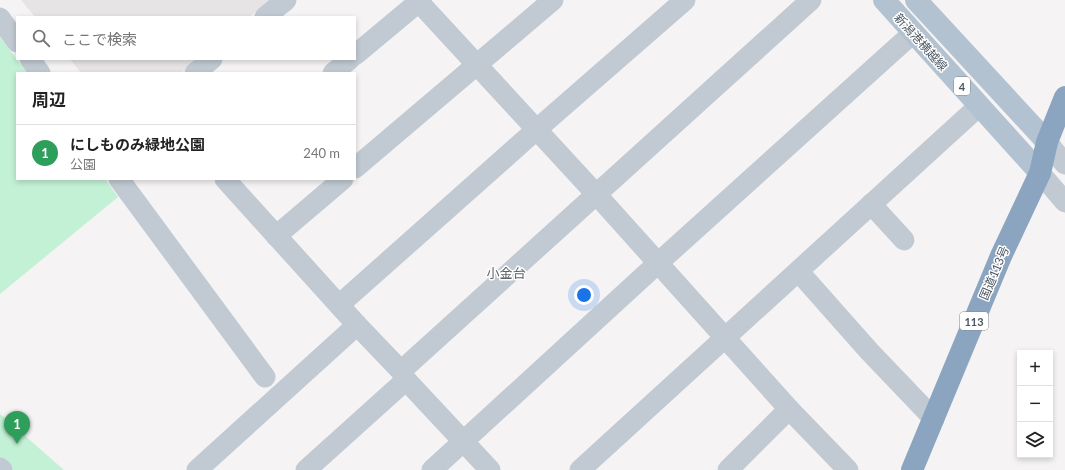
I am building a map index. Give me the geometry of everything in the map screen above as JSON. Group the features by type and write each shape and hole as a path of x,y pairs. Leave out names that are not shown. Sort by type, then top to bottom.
{"highway":[{"name":"国道113号","path":"912,470 1001,256 1040,173 1047,142 1065,97"}],"main road":[{"name":"新潟港横越線","path":"884,0 1040,173"},
{"name":"新潟港横越線","path":"916,0 1047,142"}],"street":[{"path":"266,16 286,0"},
{"path":"356,167 553,0"},
{"path":"339,305 685,0"},
{"path":"306,470 403,376 596,194 811,0"},
{"path":"356,54 419,1 596,194 789,409 848,470"},
{"path":"0,18 16,41"},
{"path":"432,470 658,263 913,33"},
{"path":"31,60 39,72"},
{"path":"196,72 211,60"},
{"path":"334,72 349,60"},
{"path":"580,470 799,272 979,106"},
{"path":"1047,142 1065,164"},
{"path":"1040,173 1065,202"},
{"path":"120,180 265,377"},
{"path":"226,180 490,470"},
{"path":"276,236 342,180"},
{"path":"871,204 904,240"},
{"path":"799,272 869,351 934,419"},
{"path":"197,470 357,325"},
{"path":"735,468 789,409"}],"shaded area":[{"path":"21,0 270,0 250,16 34,16"},
{"path":"71,60 197,60 182,72 80,72"}],"green space":[{"path":"0,37 26,72 16,72 16,180 106,180 118,197 0,294"},
{"path":"0,414 64,470 2,470 0,468"}],"place":[{"name":"にしものみ緑地公園","path":"17,444"}],"district":[{"name":"小金台","path":"506,273"}]}
